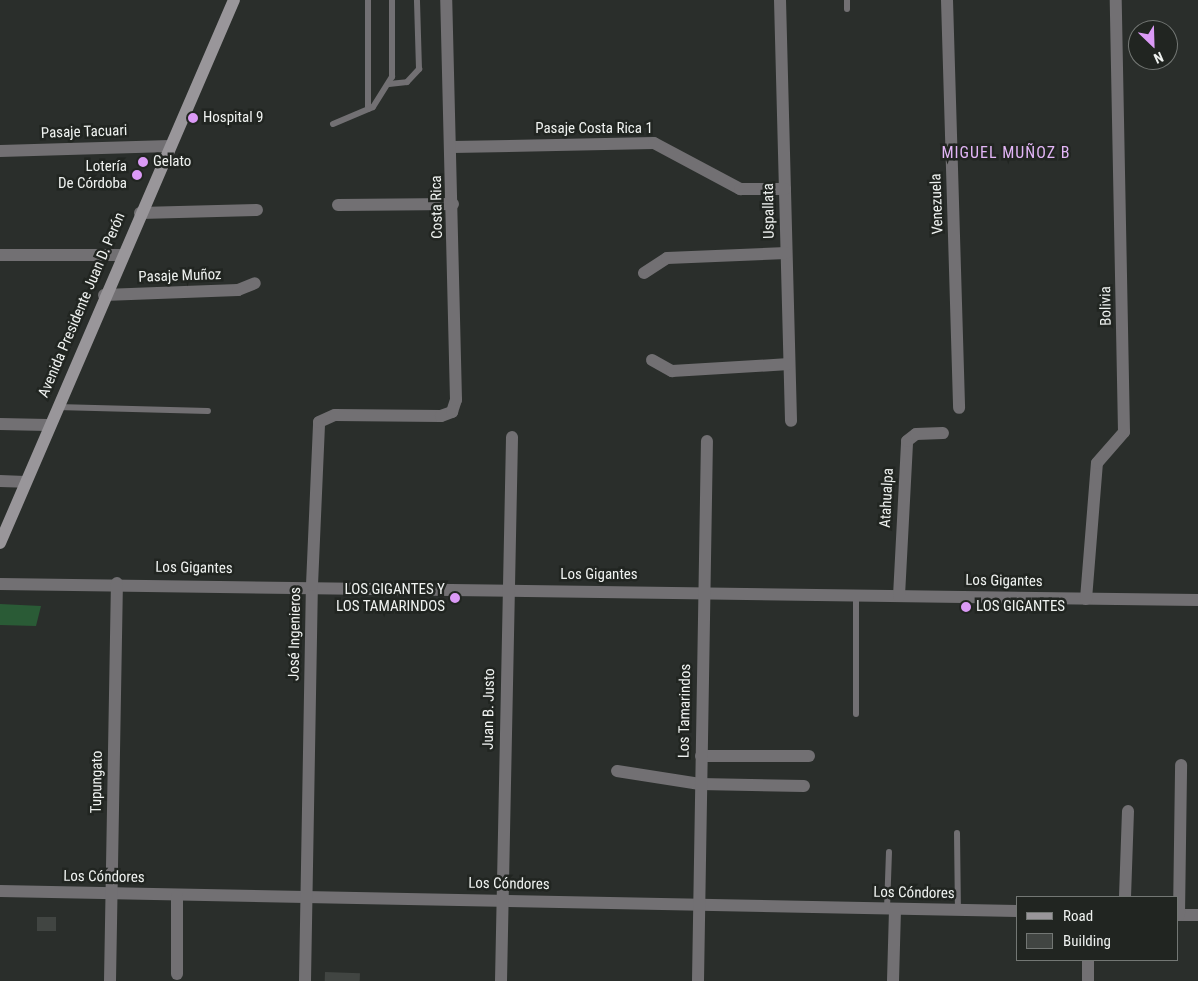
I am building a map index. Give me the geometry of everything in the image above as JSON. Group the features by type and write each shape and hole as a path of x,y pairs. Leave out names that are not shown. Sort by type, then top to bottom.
{"main road":[{"name":"Avenida Presidente Juan D. Perón","path":"1,536 104,295 234,0"}],"street":[{"name":"Costa Rica","path":"446,0 452,147 456,400 452,412"},
{"name":"Uspallata","path":"780,0 791,421"},
{"name":"Venezuela","path":"947,0 959,408"},
{"name":"Bolivia","path":"1086,599 1097,463 1124,432 1116,0"},
{"name":"Pasaje Costa Rica 1","path":"452,147 654,143 740,189 785,189"},
{"name":"Pasaje Tacuari","path":"0,151 170,146"},
{"path":"338,206 453,204"},
{"path":"140,213 257,210"},
{"path":"644,273 667,258 786,253"},
{"path":"0,255 122,255"},
{"name":"Pasaje Muñoz","path":"104,295 238,290 255,283"},
{"path":"652,360 672,371 790,364"},
{"name":"José Ingenieros","path":"305,981 312,585 320,422 335,415 441,416 452,412"},
{"path":"0,424 48,426"},
{"name":"Atahualpa","path":"899,596 906,441 916,434 942,433"},
{"name":"Juan B. Justo","path":"501,981 507,590 512,437"},
{"name":"Los Tamarindos","path":"698,981 702,592 707,441"},
{"path":"0,481 25,482"},
{"name":"Tupungato","path":"110,981 117,583"},
{"name":"Los Gigantes","path":"0,584 312,585 507,590 1198,600"},
{"path":"701,756 809,756"},
{"path":"1182,765 1178,915 1198,915"},
{"path":"617,771 700,784 804,786"},
{"path":"1125,896 1128,812"},
{"name":"Los Cóndores","path":"0,891 177,896 503,900 1016,911"},
{"path":"177,896 177,974"},
{"path":"891,909 893,981"},
{"path":"1088,961 1088,981"}],"lane":[{"path":"368,0 368,109"},
{"path":"333,124 368,109 389,84 394,71 392,0"},
{"path":"389,84 406,82 419,70 418,0"},
{"path":"847,0 847,9"},
{"path":"56,407 208,411"},
{"path":"856,595 856,714"},
{"path":"957,833 958,910"},
{"path":"889,852 891,909"}],"green space":[{"path":"0,604 41,606 36,626 0,625"}],"building":[{"path":"37,917 56,917 56,931 37,931"},
{"path":"325,972 360,973 360,981 325,981"}],"place":[{"name":"Hospital 9","path":"193,118"},
{"name":"Gelato","path":"143,162"},
{"name":"Lotería De Córdoba","path":"137,175"},
{"name":"LOS GIGANTES Y LOS TAMARINDOS","path":"455,598"},
{"name":"LOS GIGANTES","path":"966,607"}],"district":[{"name":"MIGUEL MUÑOZ B","path":"1006,153"}]}
